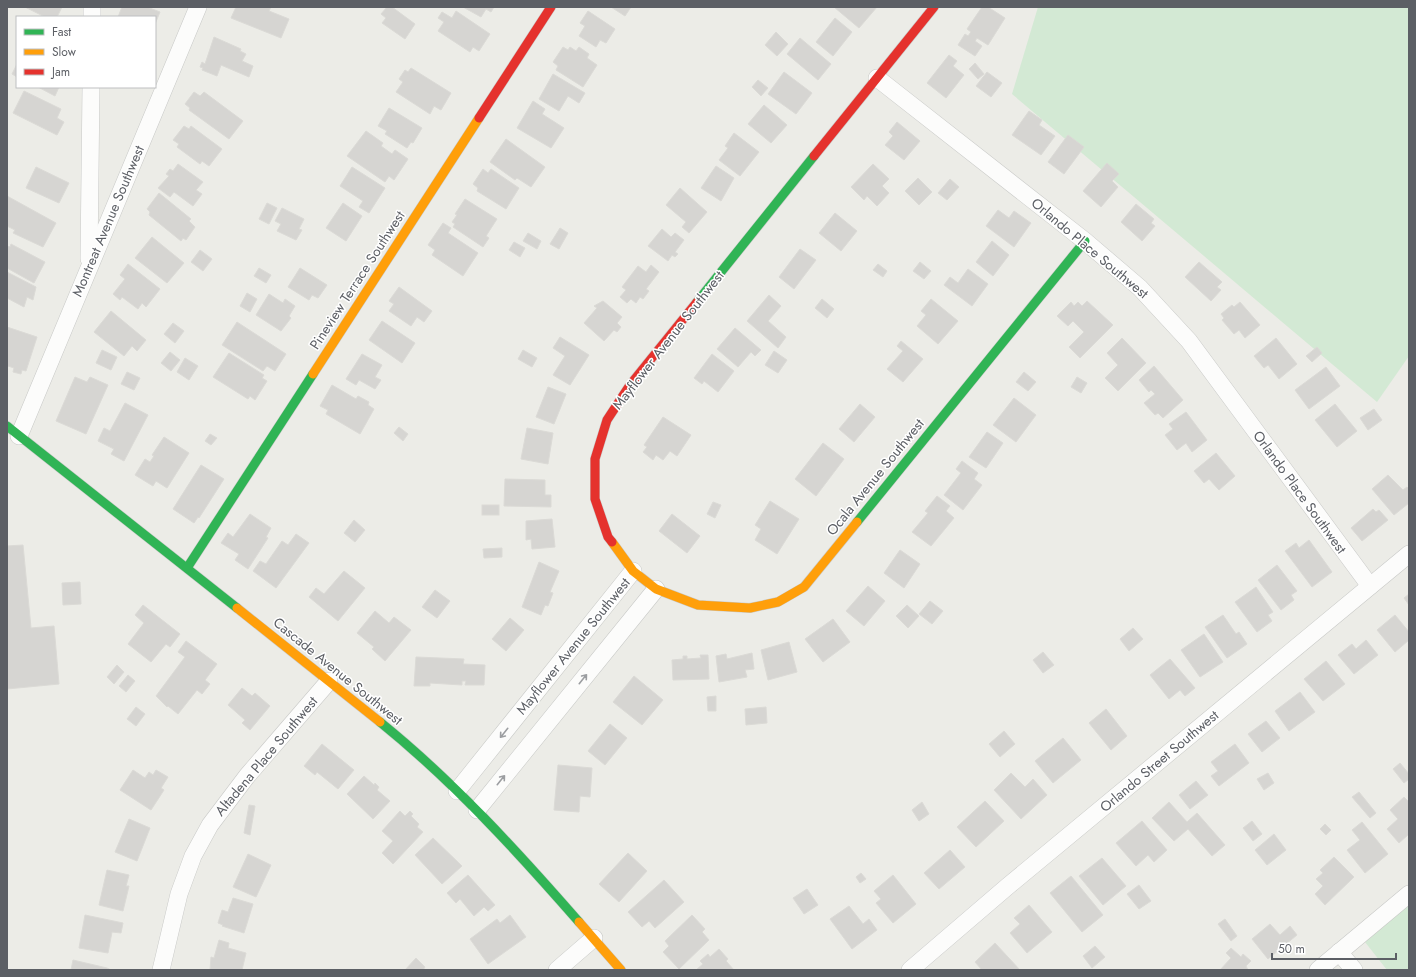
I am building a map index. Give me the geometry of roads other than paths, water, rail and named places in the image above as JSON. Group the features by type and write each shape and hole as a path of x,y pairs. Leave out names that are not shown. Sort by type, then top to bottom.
{"street":[{"name":"Montreat Avenue Southwest","path":"13,431 89,267 198,7"},
{"name":"Pineview Terrace Southwest","path":"187,568 551,7"},
{"name":"Mayflower Avenue Southwest","path":"457,792 633,571 608,537 595,499 595,459 607,420 630,385 934,7"},
{"name":"Orlando Place Southwest","path":"877,78 1085,241 1140,288 1189,341 1370,586"},
{"path":"89,267 92,88"},
{"name":"Ocala Avenue Southwest","path":"633,571 656,589 698,605 750,608 778,602 804,587 1085,241"},
{"name":"Cascade Avenue Southwest","path":"13,431 395,734 477,810 536,872 621,970"},
{"name":"Orlando Street Southwest","path":"910,970 1014,881 1409,554"},
{"name":"Mayflower Avenue Southwest","path":"477,810 656,589"},
{"name":"Altadena Place Southwest","path":"161,970 179,894 193,856 210,824 247,776 329,681"},
{"path":"1318,970 1409,894"},
{"path":"557,970 594,938"},
{"path":"1339,952 1354,970"}]}
